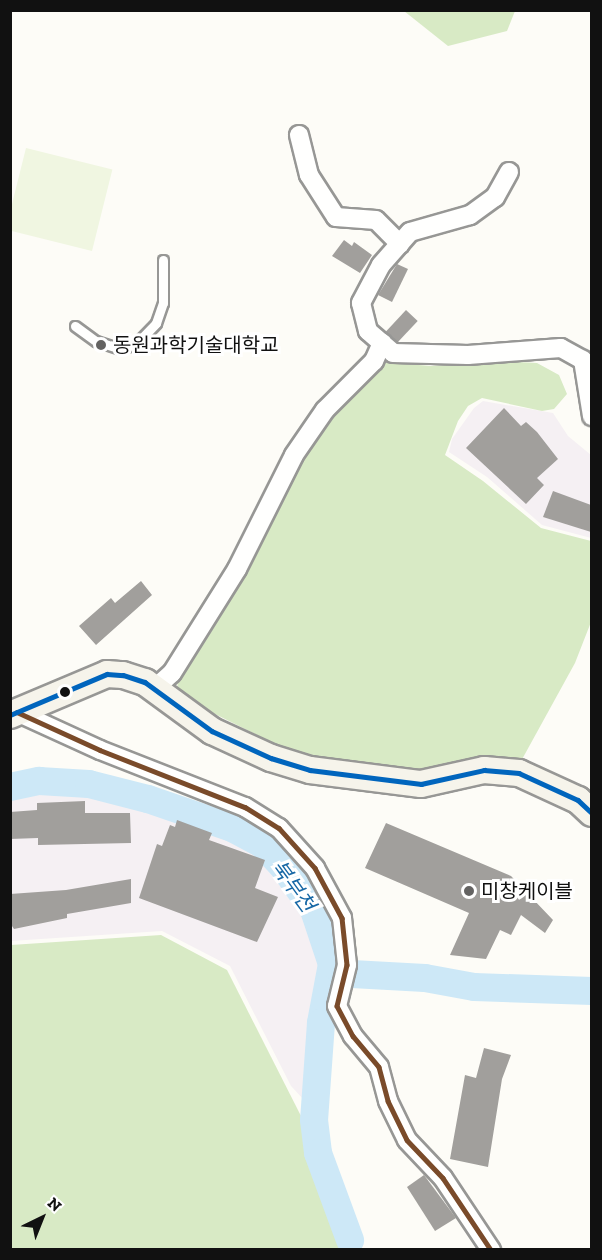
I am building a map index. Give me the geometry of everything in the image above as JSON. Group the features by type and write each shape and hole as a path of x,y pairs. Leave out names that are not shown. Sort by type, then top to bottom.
{"main road":[{"path":"14,713 107,674 145,682 212,731 271,758 310,770 421,784 466,772 519,773 578,800 591,813"}],"street":[{"path":"299,135 309,176 336,217 376,220 400,244"},
{"path":"509,172 495,197 470,215 410,232 381,266 361,303 368,331 393,353 426,355 561,348 583,360 591,416"},
{"path":"153,690 172,673 237,569 294,455 325,410 374,361 382,343"},
{"path":"14,713 100,750 245,807 279,828 315,868 342,918 347,965 337,1006 353,1036 379,1067 388,1101 407,1140 443,1178 491,1250"}],"lane":[{"path":"75,326 96,340 120,349 136,344 156,323 163,303 163,260"}],"shaded area":[{"path":"483,401 553,413 568,436 591,455 591,538 542,525 487,477 449,452 452,439 474,408"},
{"path":"40,788 87,789 148,803 231,833 258,847 281,873 310,913 327,965 304,1100 291,1086 230,966 162,931 11,941 11,793"}],"green space":[{"path":"404,11 515,11 507,31 448,46"},
{"path":"26,148 112,170 92,251 10,231 10,212"},
{"path":"497,361 537,363 559,375 567,394 554,409 542,411 482,398 468,406 458,421 445,455 483,481 541,528 591,541 591,622 575,663 520,763 423,773 341,765 283,748 177,695 178,674 211,632 242,580 310,444 354,389 382,362 431,366"},
{"path":"161,935 227,970 302,1118 340,1249 11,1249 11,945"}],"building":[{"path":"344,240 352,246 354,242 372,255 360,273 332,256"},
{"path":"397,264 408,269 392,302 378,295"},
{"path":"406,310 418,321 397,343 386,332"},
{"path":"504,408 521,426 526,422 537,432 558,459 537,478 544,485 526,504 466,448"},
{"path":"553,491 591,505 591,532 543,517"},
{"path":"141,581 152,595 96,645 79,626 111,598 115,603"},
{"path":"85,801 85,813 130,813 131,843 38,845 38,838 10,839 10,812 37,810 37,803"},
{"path":"177,820 212,833 209,840 265,860 255,888 278,897 257,942 139,898 157,844 162,846 170,825 175,827"},
{"name":"미창케이블","path":"386,823 511,876 553,920 545,933 521,915 511,935 500,930 486,959 450,955 469,913 365,868"},
{"path":"131,879 131,903 67,914 67,918 14,929 10,923 10,894 66,890"},
{"path":"484,1048 511,1055 502,1079 488,1167 450,1159 465,1075 476,1078"},
{"path":"424,1175 456,1218 435,1231 407,1187"}],"waterway":[{"name":"북부천","path":"10,787 39,781 89,784 148,799 232,828 262,844 285,869 314,910 332,964 321,1023 314,1120 318,1153 350,1240"},
{"name":"북부천","path":"332,964 352,974 425,978 474,987 592,991"}],"transit line":[{"path":"10,715 107,674 123,675 145,682 212,731 271,758 310,770 421,784 484,770 519,773 578,800 592,813"},
{"path":"17,712 100,750 245,807 279,828 315,868 342,918 347,965 337,1006 353,1036 379,1067 388,1101 407,1140 443,1178 491,1250"}],"place":[{"name":"동원과학기술대학교","path":"101,345"},
{"name":"미창케이블","path":"469,891"}]}
